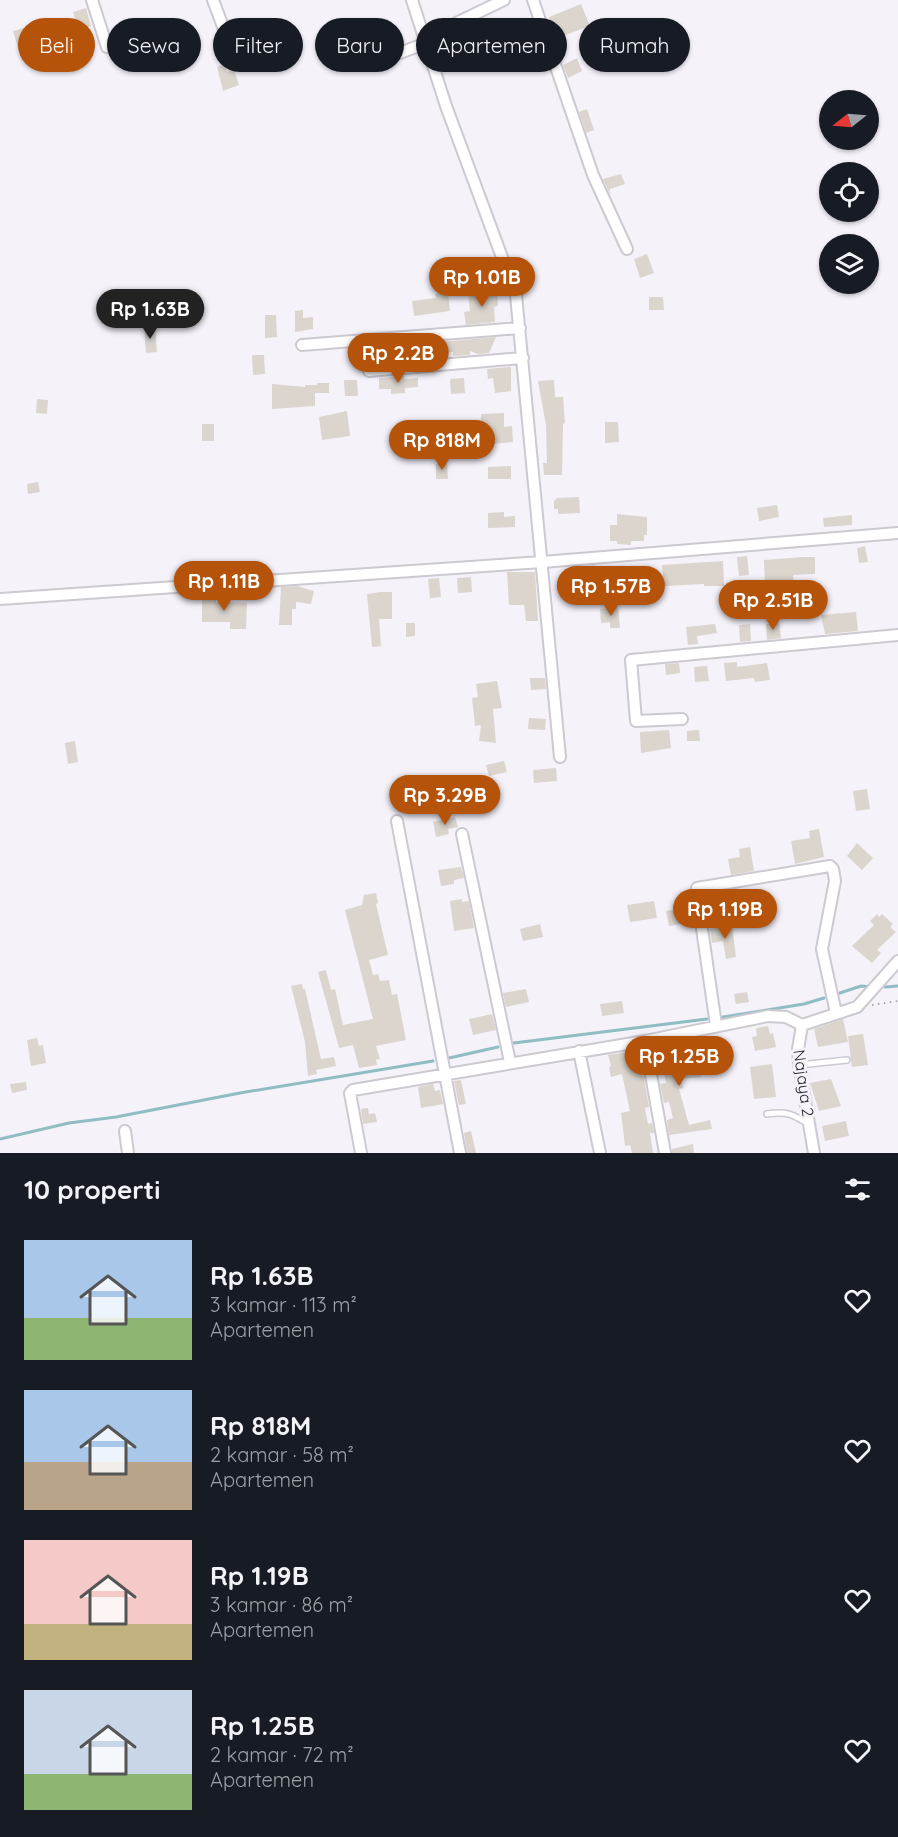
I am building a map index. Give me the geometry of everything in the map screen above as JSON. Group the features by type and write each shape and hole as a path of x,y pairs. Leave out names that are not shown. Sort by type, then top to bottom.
{"street":[{"path":"92,0 107,47"},
{"path":"213,0 220,18"},
{"path":"412,0 418,18"},
{"path":"470,18 504,0"},
{"path":"533,0 593,175 627,249"},
{"path":"436,72 446,106 514,286 523,358 560,757"},
{"path":"302,345 520,328"},
{"path":"369,371 523,358"},
{"path":"0,599 542,562 898,533"},
{"path":"682,719 636,721 631,660 898,634"},
{"path":"397,821 460,1153"},
{"path":"462,834 510,1062"},
{"path":"697,888 830,866 833,869 835,881 822,949 836,1013"},
{"path":"702,928 716,1025"},
{"path":"857,1007 898,961"},
{"name":"Najaya 2","path":"814,1153 799,1065 798,1049 802,1025 857,1007"},
{"path":"361,1153 350,1091 444,1076 510,1062 645,1041 768,1016 786,1017 802,1025"},
{"path":"645,1041 665,1153"},
{"path":"579,1051 600,1153"},
{"path":"125,1131 128,1153"}],"lane":[{"path":"799,1065 847,1060"},
{"path":"767,1114 783,1111 793,1113 810,1125"}],"path":[{"path":"857,1007 898,1001"}],"building":[{"path":"581,4 587,18 579,18 579,30 567,34 567,18 549,17"},
{"path":"86,8 89,18 75,18 73,12"},
{"path":"18,30 18,48 13,31"},
{"path":"577,58 580,72 568,78 566,72 567,63"},
{"path":"218,72 235,72 239,85 223,91"},
{"path":"587,109 594,130 586,133 579,112"},
{"path":"621,174 625,184 610,189 610,194 603,179"},
{"path":"647,254 654,273 640,278 634,259"},
{"path":"497,290 498,306 494,307 495,322 466,325 464,312 470,311 468,293"},
{"path":"448,293 450,311 414,316 412,301 436,298 435,294"},
{"path":"649,297 663,297 664,310 649,310"},
{"path":"303,310 303,318 313,317 313,329 295,332 295,311"},
{"path":"265,315 276,315 277,337 265,338"},
{"path":"155,326 157,352 146,353 144,327"},
{"path":"496,337 489,353 478,354 470,351 470,355 453,356 453,352 418,355 417,344"},
{"path":"372,347 374,363 361,366 359,348"},
{"path":"252,355 264,355 265,374 253,375"},
{"path":"511,367 511,391 495,393 493,378 488,379 487,369"},
{"path":"404,376 404,379 418,378 418,387 405,388 405,393 391,394 391,389 379,389 379,378"},
{"path":"464,378 465,393 451,394 450,379"},
{"path":"344,380 357,380 358,396 345,396"},
{"path":"554,380 555,397 563,397 565,423 563,424 562,475 544,475 543,463 547,463 546,425 538,381"},
{"path":"317,383 329,383 329,393 315,393 315,406 272,409 272,384 305,387 305,385 317,385"},
{"path":"37,399 48,400 47,414 36,413"},
{"path":"347,411 350,436 322,440 319,417"},
{"path":"504,413 504,427 512,426 513,442 492,444 490,426 481,426 481,414"},
{"path":"605,422 618,422 619,442 605,443"},
{"path":"202,424 214,424 214,441 202,441"},
{"path":"447,463 448,479 436,479 436,464"},
{"path":"511,466 511,479 488,479 488,467"},
{"path":"38,482 40,492 28,494 27,484"},
{"path":"579,497 580,513 558,514 558,509 554,509 554,501 557,498"},
{"path":"777,505 779,517 759,521 757,508"},
{"path":"504,512 504,517 515,516 515,527 488,528 488,513"},
{"path":"617,514 647,517 647,535 644,535 644,541 631,541 631,545 610,541 610,525 617,525"},
{"path":"852,515 852,525 824,527 823,518"},
{"path":"865,546 868,562 859,563 857,548"},
{"path":"747,556 749,575 739,576 737,557"},
{"path":"815,557 815,574 793,575 794,582 765,583 764,560"},
{"path":"723,561 724,586 704,586 704,584 664,586 662,565"},
{"path":"595,565 596,575 614,573 616,585 587,585 586,566"},
{"path":"646,568 648,584 639,585 637,569"},
{"path":"507,572 535,572 538,621 526,621 524,605 509,605"},
{"path":"471,577 472,592 458,593 457,578"},
{"path":"439,578 441,597 430,598 428,579"},
{"path":"297,586 314,591 311,604 296,602 296,609 292,609 292,625 279,625 281,587"},
{"path":"216,592 216,602 247,603 246,629 230,629 230,622 202,622 202,593"},
{"path":"392,592 392,619 379,619 381,646 372,647 367,594"},
{"path":"618,607 620,628 610,628 610,622 601,623 600,609"},
{"path":"856,612 858,631 825,634 821,615"},
{"path":"406,623 415,623 415,636 406,637"},
{"path":"779,623 781,638 767,640 766,624"},
{"path":"715,624 717,633 697,636 698,644 688,645 686,627"},
{"path":"750,624 751,641 740,642 739,625"},
{"path":"737,662 737,667 767,663 770,680 755,682 754,678 726,681 724,663"},
{"path":"679,663 680,673 666,675 665,664"},
{"path":"707,666 709,681 695,682 694,667"},
{"path":"530,678 545,678 546,689 531,690"},
{"path":"497,681 502,708 493,709 496,743 479,741 481,725 475,726 472,698 478,697 476,684"},
{"path":"529,718 546,719 545,730 528,729"},
{"path":"669,730 671,748 641,753 640,732"},
{"path":"699,730 700,741 687,741 687,731"},
{"path":"75,741 78,762 68,764 65,743"},
{"path":"504,761 507,772 489,776 486,765"},
{"path":"556,768 557,781 534,783 533,770"},
{"path":"867,789 870,809 856,811 853,791"},
{"path":"455,817 458,827 448,829 449,834 436,837 433,822"},
{"path":"819,829 824,857 795,864 791,841 810,838 809,831"},
{"path":"857,843 873,858 862,870 847,856"},
{"path":"750,847 754,871 731,875 728,859 740,857 739,849"},
{"path":"461,867 464,878 454,880 454,884 441,886 438,870"},
{"path":"376,893 378,903 376,904 388,955 369,960 373,975 378,974 380,981 389,980 392,995 397,994 406,1040 376,1046 380,1059 376,1060 377,1065 359,1068 353,1045 339,1048 318,972 326,970 331,990 335,989 343,1025 373,1019 345,910 362,905 364,895"},
{"path":"462,899 462,902 469,901 474,928 454,931 450,901"},
{"path":"654,901 657,918 630,922 627,905"},
{"path":"696,906 698,921 669,926 666,911"},
{"path":"877,914 879,917 882,914 893,924 890,927 896,932 877,950 881,953 872,963 852,946 874,925 870,921"},
{"path":"540,924 543,937 523,941 520,929"},
{"path":"732,925 736,957 726,959 723,941 712,943 710,929"},
{"path":"302,984 321,1059 334,1057 336,1066 316,1070 317,1074 308,1076 305,1042 291,986"},
{"path":"526,989 529,1002 506,1007 503,993"},
{"path":"747,992 749,1002 736,1004 734,994"},
{"path":"622,1001 624,1013 602,1016 600,1004"},
{"path":"492,1014 496,1030 473,1035 469,1019"},
{"path":"843,1019 848,1042 818,1047 814,1029"},
{"path":"768,1026 770,1034 773,1033 776,1047 755,1051 752,1037 757,1036 756,1028"},
{"path":"863,1034 868,1065 852,1067 848,1036"},
{"path":"37,1038 39,1046 43,1045 46,1063 31,1066 27,1040"},
{"path":"671,1043 673,1059 714,1055 715,1060 699,1063 701,1077 681,1079 683,1088 679,1089 689,1125 710,1120 712,1129 669,1135 667,1120 673,1118 669,1102 664,1103 660,1084 666,1083 663,1068 658,1069 654,1047"},
{"path":"639,1050 649,1107 645,1108 648,1124 652,1123 654,1133 650,1133 653,1153 632,1153 630,1145 625,1146 621,1113 630,1111 622,1074 611,1077 609,1067 611,1066 608,1055"},
{"path":"772,1064 776,1097 754,1099 750,1067"},
{"path":"831,1079 841,1106 819,1111 810,1083"},
{"path":"461,1080 466,1104 459,1105 454,1081"},
{"path":"26,1082 27,1090 12,1093 10,1084"},
{"path":"433,1084 435,1091 440,1090 443,1104 421,1108 418,1087"},
{"path":"368,1108 369,1114 375,1113 377,1122 363,1124 361,1109"},
{"path":"846,1121 849,1136 825,1141 822,1126"},
{"path":"471,1131 476,1153 467,1153 464,1133"},
{"path":"693,1144 694,1153 672,1153 672,1149"}],"waterway":[{"path":"840,993 861,986 872,987"},
{"path":"885,987 898,986"},
{"path":"723,1017 804,1004 824,998"},
{"path":"514,1043 707,1019"},
{"path":"449,1058 498,1047"},
{"path":"0,1139 69,1123 116,1117 240,1093 433,1061"}]}
